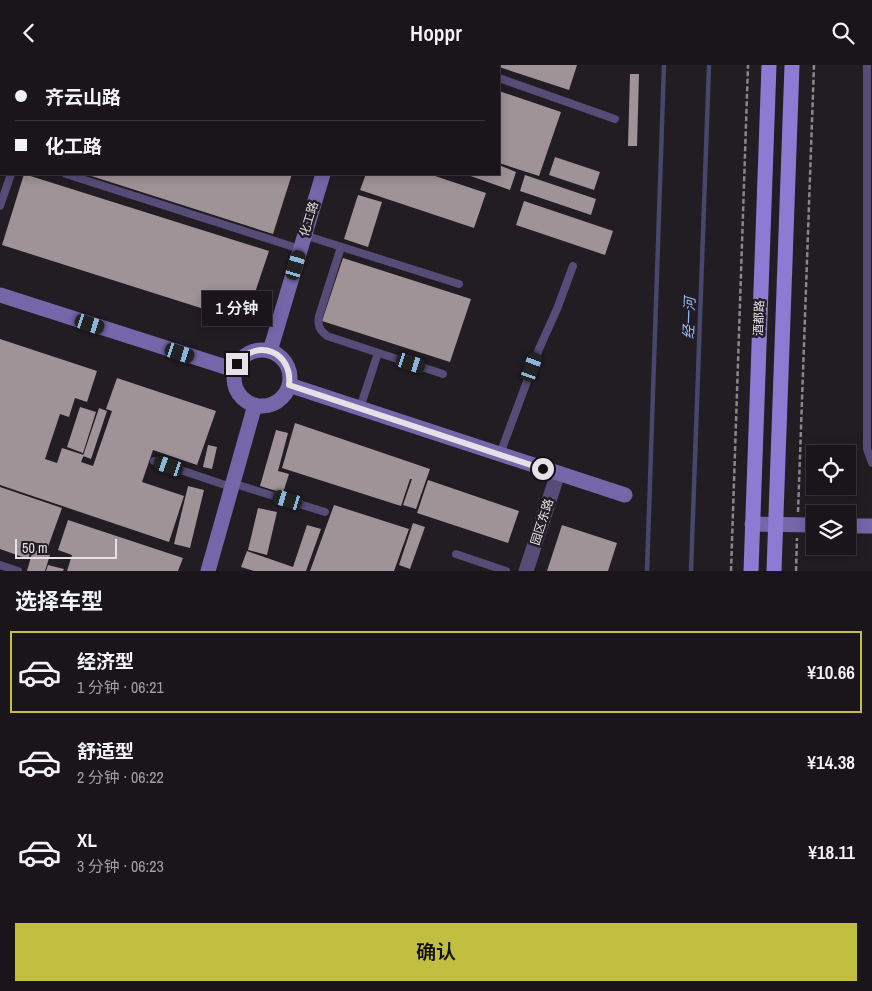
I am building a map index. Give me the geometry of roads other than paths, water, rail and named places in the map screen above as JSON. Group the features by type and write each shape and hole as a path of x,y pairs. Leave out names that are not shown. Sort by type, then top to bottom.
{"main road":[{"name":"酒都路","path":"751,571 769,65"},
{"name":"酒都路","path":"774,571 792,65"}],"street":[{"name":"化工路","path":"270,351 323,175"},
{"path":"0,295 235,370"},
{"path":"270,351 286,364 289,371 289,385 286,393 273,404 255,405 242,398 237,392 234,385 235,370 241,359 251,352 270,351"},
{"path":"289,385 625,495"},
{"path":"208,571 255,405"},
{"name":"园区东路","path":"526,571 558,473"},
{"path":"752,524 806,525"},
{"path":"856,526 872,526"}],"lane":[{"path":"867,65 869,290 867,449 872,463"},
{"path":"500,78 615,119"},
{"path":"0,206 10,175"},
{"path":"69,175 302,242 342,247 459,284"},
{"path":"342,247 319,316 319,328 327,336 443,374"},
{"path":"500,454 539,349 573,266"},
{"path":"360,408 378,353"},
{"path":"154,461 324,512"},
{"path":"456,554 506,571"},
{"path":"0,565 18,571"}],"waterway":[{"name":"经一河","path":"647,571 664,65"},
{"name":"经一河","path":"691,571 709,65"}]}
